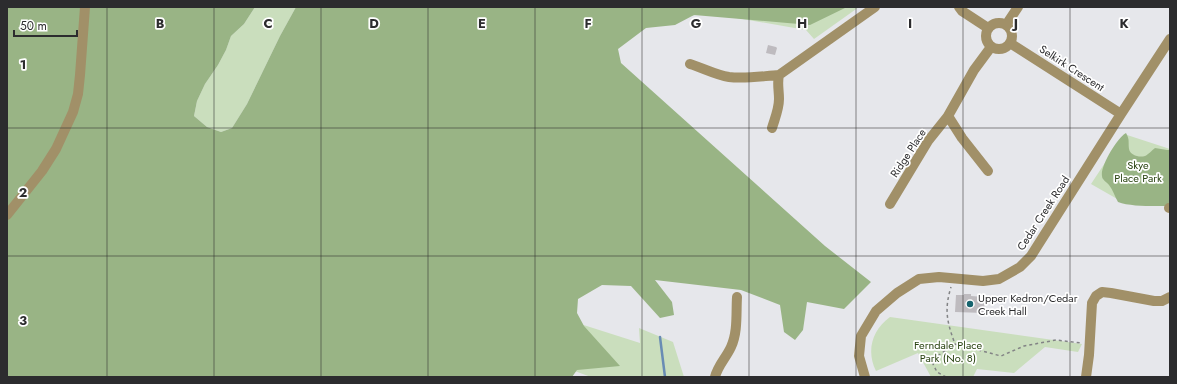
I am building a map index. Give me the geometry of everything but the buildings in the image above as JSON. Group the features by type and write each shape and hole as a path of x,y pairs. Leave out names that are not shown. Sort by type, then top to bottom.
{"street":[{"path":"7,215 42,172 56,149 73,112 78,94 85,7"},
{"path":"690,64 728,77 779,75 875,7"},
{"path":"959,7 988,28"},
{"path":"1006,25 1018,7"},
{"path":"999,23 1006,25 1012,34 1010,43 1002,49 992,47 986,38 988,28 999,23"},
{"name":"Cedar Creek Road","path":"865,377 859,356 861,336 876,311 896,293 919,279 939,277 983,281 999,279 1020,267 1031,256 1170,39"},
{"name":"Selkirk Crescent","path":"1010,43 1121,114"},
{"name":"Ridge Place","path":"890,204 928,141 948,116 974,70 992,47"},
{"path":"772,128 778,110 779,75"},
{"path":"948,116 962,138 988,172"},
{"path":"1086,377 1090,344 1092,303 1096,296 1102,292 1154,301 1162,301 1170,297"},
{"path":"715,377 717,370 731,348 734,337 737,298"}],"path":[{"path":"951,287 947,299 946,309 947,319 955,344"},
{"path":"946,377 937,372 932,362 955,344 1001,356 1024,346 1056,340 1090,344"}],"green space":[{"path":"7,7 255,7 244,24 231,36 226,50 205,84 197,101 194,116 207,127 221,132 232,128 247,104 280,36 296,7 847,7 810,25 694,15 675,25 646,28 618,49 621,63 825,246 871,282 844,309 807,302 803,330 795,340 784,332 780,305 741,290 655,280 672,302 674,315 660,318 631,286 602,285 578,299 577,313 584,326 620,366 577,370 572,377 7,377"},
{"path":"255,7 296,7 280,36 247,104 232,128 221,132 207,127 194,116 197,101 205,84 226,50 231,36 244,24"},
{"path":"630,7 859,7 814,39 806,30 708,13 690,16"},
{"name":"Skye Place Park","path":"1126,133 1129,149 1135,156 1145,156 1155,148 1170,150 1170,206 1123,204 1118,202 1110,187 1103,179 1102,171 1110,152"},
{"name":"Skye Place Park","path":"1124,134 1170,149 1170,195 1119,200 1091,184"},
{"name":"Ferndale Place Park (No. 8)","path":"890,317 1082,344 1078,352 1045,347 1014,373 977,369 973,377 931,377 918,353 876,371 871,356 872,341 879,328"},
{"path":"571,321 640,343 639,328 673,342 684,377 591,377 561,366"}],"waterway":[{"path":"660,337 665,377"}],"place":[{"name":"Upper Kedron/Cedar Creek Hall","path":"970,304"}]}
